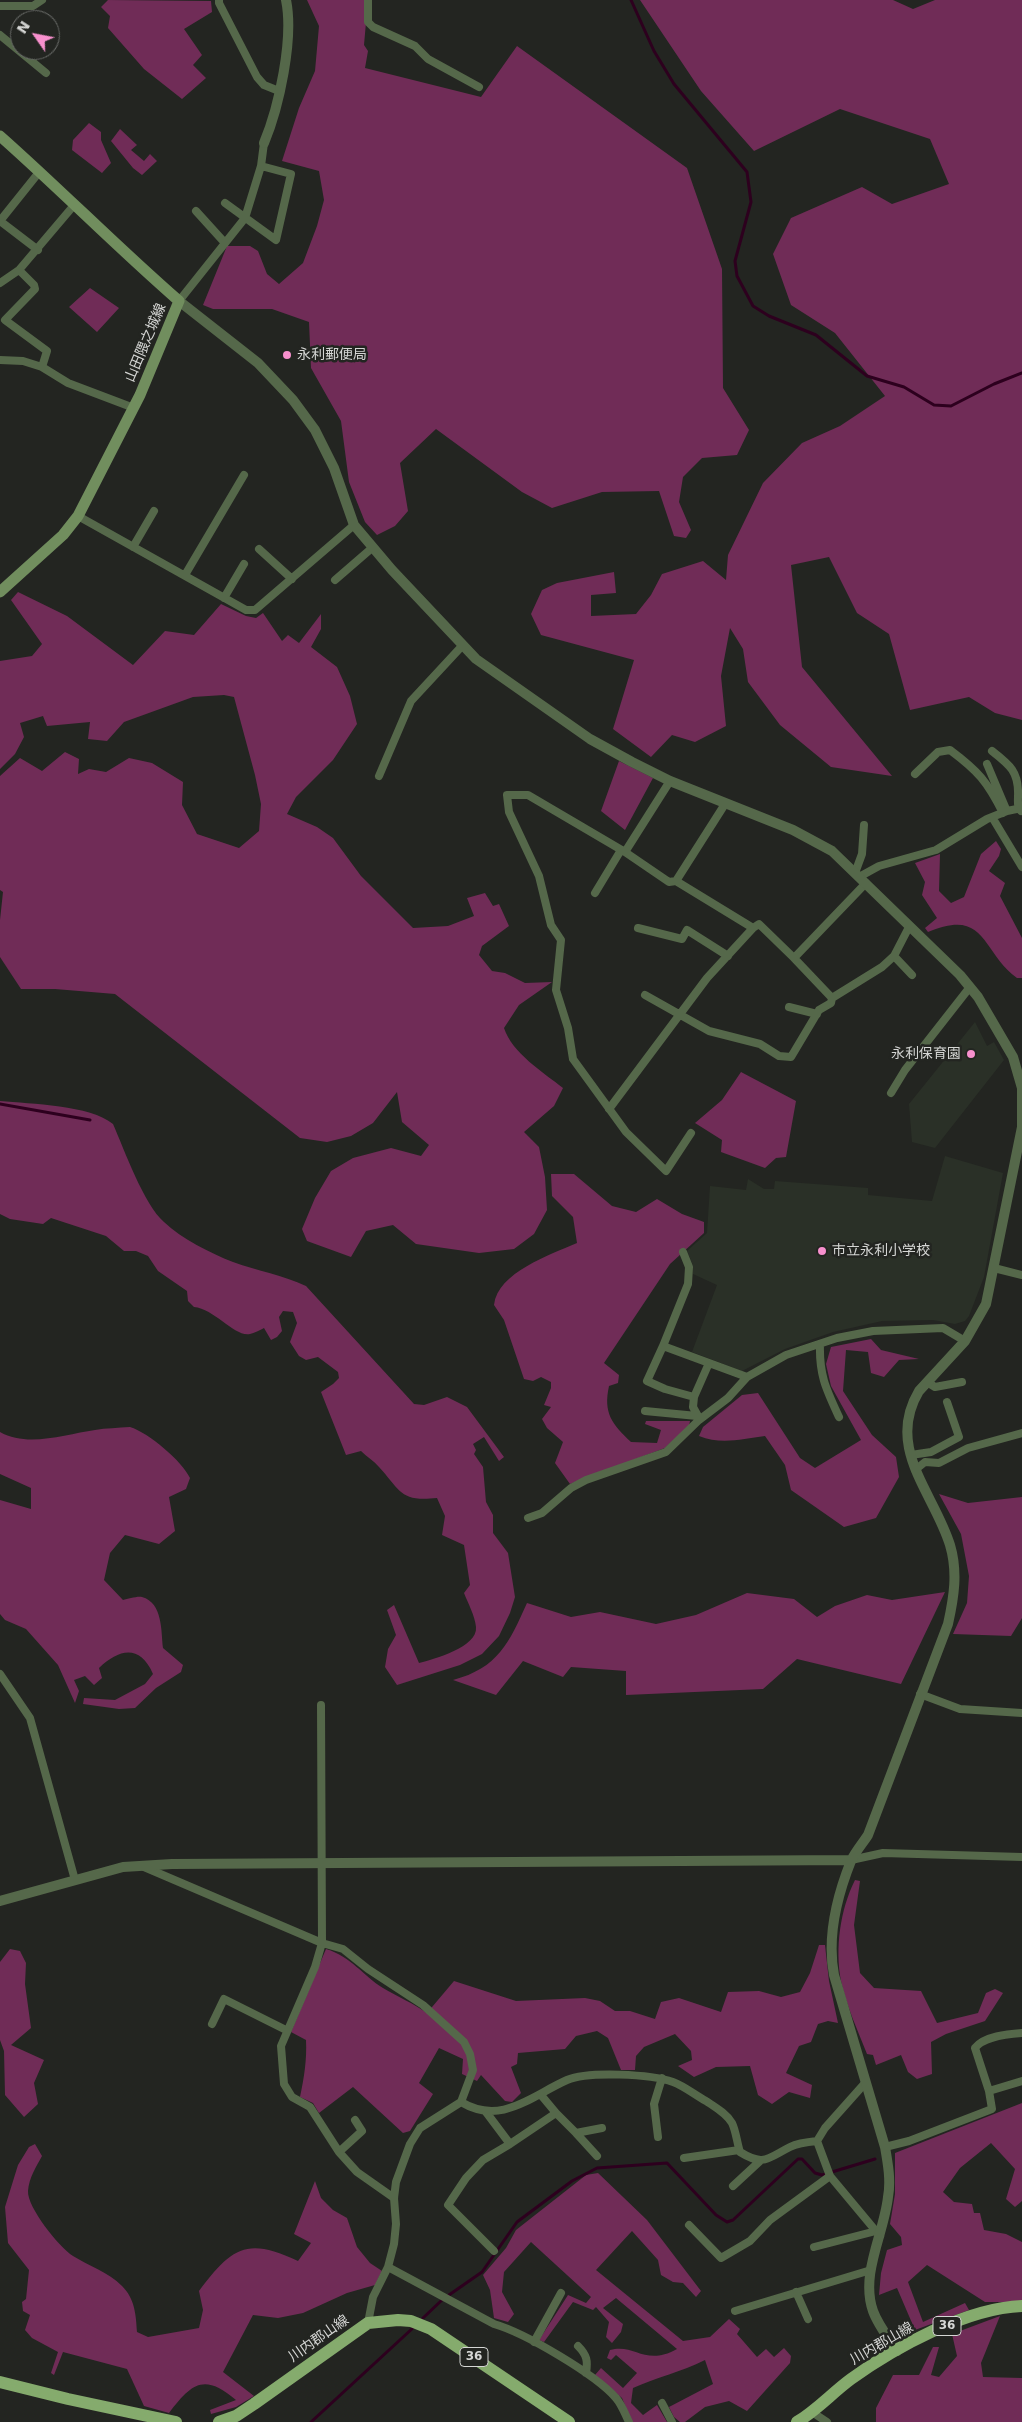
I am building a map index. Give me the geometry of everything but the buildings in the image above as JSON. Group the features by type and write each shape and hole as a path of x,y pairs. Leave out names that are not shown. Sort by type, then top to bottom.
{"main road":[{"name":"山田隈之城線","path":"0,136 75,204 121,251 179,301 134,408 78,516 64,535 0,592"},
{"name":"川内郡山線","path":"797,2422 877,2360 949,2325 984,2313 1022,2306"},
{"name":"川内郡山線","path":"219,2422 236,2416 368,2323 398,2320 422,2325 498,2373 569,2422"},
{"path":"0,2382 68,2399 176,2422"}],"street":[{"path":"0,7 33,6 42,0"},
{"path":"220,0 219,3 257,77 264,85 279,91"},
{"path":"286,0 288,38 279,91 271,128 264,143 261,166 245,218 179,301 258,363 293,400 315,430 334,468 354,525 372,548 462,646 508,683 590,739 670,781 793,830 832,852 970,987 978,997 1013,1057 1022,1088 1022,1127 986,1304 965,1341 927,1382 913,1401 906,1425 907,1441 915,1470 950,1544 955,1568 954,1594 948,1624 868,1835 851,1860 832,1928 830,1954 834,1975 885,2147 889,2172 888,2197 878,2233 871,2270 870,2294 873,2312 897,2351"},
{"path":"368,0 368,22 373,27 415,46 428,58 479,87"},
{"path":"0,35 46,73"},
{"path":"224,203 276,240 291,174 261,166"},
{"path":"38,250 0,221 40,171"},
{"path":"0,283 19,270 38,250 75,204"},
{"path":"196,211 225,243"},
{"path":"19,270 34,285 35,289 5,320 47,351 42,367"},
{"path":"0,360 23,360 42,367 68,383 134,408"},
{"path":"185,576 244,475"},
{"path":"133,547 154,511"},
{"path":"78,516 246,610 255,610 354,525"},
{"path":"335,580 372,548"},
{"path":"259,549 292,578"},
{"path":"224,598 244,564"},
{"path":"379,776 411,701 462,646"},
{"path":"915,774 938,752 950,750 975,769 988,784 1005,812"},
{"path":"794,958 860,878 878,866 936,850 992,818 1005,812 1021,809 1019,782 1016,773 992,751"},
{"path":"987,764 1005,812"},
{"path":"596,893 670,781"},
{"path":"691,1133 666,1171 626,1132 573,1059 568,1028 556,990 561,940 551,925 538,876 509,812 507,795 528,795 623,851 669,882 676,881 753,928"},
{"path":"676,881 725,804"},
{"path":"992,818 1022,867"},
{"path":"860,878 864,825"},
{"path":"609,1109 677,1015 753,928 760,924 832,998"},
{"path":"645,995 709,1032 760,1044 779,1056 791,1057 817,1014 831,1003 832,998 882,967 894,956 909,927"},
{"path":"638,928 682,939 687,930 728,956"},
{"path":"894,956 912,975"},
{"path":"891,1093 904,1070 970,987"},
{"path":"789,1007 817,1014"},
{"path":"683,1252 689,1267 688,1284 647,1381 665,1389 694,1397"},
{"path":"994,1268 1022,1275"},
{"path":"528,1518 542,1513 572,1488 586,1480 666,1452 698,1418 728,1398 747,1377 786,1355 837,1338 873,1331 922,1327 943,1328 965,1341"},
{"path":"820,1344 819,1367 826,1390 839,1417"},
{"path":"663,1346 747,1377"},
{"path":"698,1418 693,1407 694,1397 709,1363"},
{"path":"927,1382 935,1387 962,1382"},
{"path":"911,1455 931,1452 960,1437 947,1402"},
{"path":"645,1412 698,1418"},
{"path":"915,1470 925,1462 939,1464 968,1448 1022,1433"},
{"path":"0,1674 30,1718 75,1880"},
{"path":"920,1694 960,1709 1022,1714"},
{"path":"321,1704 322,1943 315,1967 286,2030 281,2046 284,2084 292,2097 310,2107 339,2152 357,2172 394,2198"},
{"path":"0,1901 124,1868 172,1864 851,1860 882,1853 1022,1857"},
{"path":"142,1866 322,1943 343,1949 368,1969 423,2004 464,2042 470,2054 473,2070 461,2102 420,2128 410,2144 396,2182 394,2244 388,2267 373,2298 368,2323"},
{"path":"212,2024 224,1999 286,2030"},
{"path":"885,2147 909,2141 992,2109 989,2091 975,2048 980,2042 1022,2033"},
{"path":"461,2102 474,2110 486,2112 514,2107 542,2095 568,2080 617,2075 662,2078 675,2083 723,2112 732,2124 739,2150 750,2158 760,2161 771,2159 790,2147 817,2141 825,2128 866,2082"},
{"path":"658,2137 654,2104 662,2078"},
{"path":"989,2091 1022,2081"},
{"path":"542,2095 556,2113 597,2156"},
{"path":"486,2112 510,2144"},
{"path":"494,2251 448,2205 466,2178 482,2160 510,2144 556,2113"},
{"path":"339,2152 362,2131 355,2120"},
{"path":"576,2134 602,2128"},
{"path":"817,2141 830,2174 878,2233"},
{"path":"684,2158 739,2150"},
{"path":"733,2186 760,2161"},
{"path":"689,2225 721,2258 750,2241 770,2220 830,2174"},
{"path":"814,2247 878,2233"},
{"path":"388,2267 494,2324 513,2330 586,2373 615,2397 629,2422"},
{"path":"735,2311 871,2270"},
{"path":"796,2292 808,2319"},
{"path":"534,2342 561,2293"},
{"path":"578,2346 588,2361 586,2373"},
{"path":"662,2403 672,2422"},
{"path":"812,2412 827,2422"}],"shaded area":[{"path":"108,0 211,1 212,12 184,29 202,55 193,65 206,78 182,99 144,69 108,28 110,16 101,7"},
{"path":"307,0 368,0 364,45 368,51 365,68 481,97 517,46 687,168 722,269 723,388 749,430 737,455 702,458 683,477 679,502 691,530 686,538 674,536 659,491 602,492 552,508 522,492 436,429 400,463 408,511 395,526 377,535 365,522 349,482 341,421 311,368 309,322 272,309 213,309 203,305 227,246 250,246 258,251 267,274 279,284 303,263 317,226 324,200 319,171 282,161 299,108 315,71 319,26"},
{"path":"640,0 893,0 913,9 935,0 1022,0 1022,720 995,713 969,697 910,710 889,634 857,613 829,557 791,565 802,667 892,776 831,767 780,725 748,682 743,649 730,628 721,676 726,726 695,742 672,735 651,757 613,729 634,660 541,635 531,614 542,590 557,583 614,572 616,593 591,595 591,616 636,614 651,595 662,574 703,561 726,580 728,555 763,483 802,443 840,426 885,396 835,333 791,305 773,254 791,218 862,187 892,204 949,184 930,139 840,109 754,151 701,91"},
{"path":"89,123 101,132 101,140 111,163 102,173 72,150 73,140"},
{"path":"120,129 137,145 131,150 144,161 150,154 157,161 142,175 133,168 111,141"},
{"path":"90,288 119,308 97,332 69,307"},
{"path":"18,592 67,616 133,665 165,631 194,635 221,604 246,616 256,618 263,613 282,641 288,635 299,643 321,614 321,629 311,647 337,667 350,696 357,724 333,760 296,797 287,814 317,827 333,838 361,876 413,928 448,926 474,916 467,898 485,893 493,906 499,904 509,926 482,946 479,955 492,971 505,973 525,983 552,982 519,1005 504,1028 508,1037 521,1054 563,1088 554,1106 524,1132 539,1147 545,1177 547,1210 534,1234 514,1249 479,1253 416,1244 393,1225 366,1231 351,1257 307,1241 302,1229 315,1198 331,1171 353,1158 391,1148 421,1156 429,1145 402,1122 397,1092 373,1123 351,1136 327,1142 300,1138 115,994 55,989 21,989 0,957 0,920 3,892 0,890 0,776 20,758 42,771 65,752 79,759 78,774 89,769 106,772 129,758 152,763 183,782 182,805 197,834 239,848 259,831 261,804 234,697 224,695 193,697 124,722 107,741 88,739 90,722 47,726 43,716 20,723 24,737 15,754 0,769 0,661 32,656 42,644 11,600"},
{"path":"619,761 653,778 625,830 601,811"},
{"path":"996,841 1001,849 999,856 989,871 1005,883 1000,896 1022,938 1022,978 1017,978 1005,968 981,936 973,929 962,925 947,926 928,932 925,928 937,918 922,895 925,882 915,863 940,854 939,891 951,903 964,897 981,854"},
{"path":"975,1022 987,1046 994,1042 1004,1060 935,1148 912,1142 909,1104"},
{"path":"741,1072 796,1101 786,1157 776,1158 765,1168 721,1152 722,1140 695,1123 722,1100"},
{"path":"0,1101 75,1109 103,1118 113,1124 135,1176 149,1203 171,1228 197,1245 224,1258 306,1286 414,1404 424,1405 447,1397 467,1407 504,1457 499,1461 484,1437 473,1444 476,1450 474,1454 483,1467 486,1502 493,1515 493,1533 508,1553 515,1597 499,1636 482,1654 460,1665 397,1685 385,1667 388,1649 396,1635 387,1610 394,1605 419,1663 454,1651 463,1646 475,1634 474,1618 464,1593 470,1585 464,1545 442,1535 445,1516 437,1498 425,1499 408,1496 402,1493 377,1465 361,1451 346,1455 321,1392 339,1378 338,1372 318,1357 306,1360 299,1356 290,1342 297,1323 293,1312 283,1311 279,1317 282,1331 271,1340 264,1328 250,1334 244,1334 209,1312 194,1307 188,1301 187,1291 158,1271 148,1256 136,1251 124,1251 106,1236 51,1218 43,1224 10,1219 0,1214"},
{"path":"945,1156 1003,1173 984,1277 969,1316 965,1321 955,1324 933,1320 882,1321 833,1332 785,1349 742,1371 692,1352 717,1285 693,1274 693,1266 687,1251 707,1233 710,1186 746,1190 748,1179 764,1189 774,1189 775,1181 868,1188 868,1195 932,1201"},
{"path":"551,1174 574,1174 612,1206 636,1212 657,1199 682,1214 704,1222 704,1233 670,1264 604,1363 619,1375 618,1383 609,1386 607,1395 608,1411 614,1423 631,1442 657,1443 661,1430 645,1424 646,1421 690,1421 689,1426 665,1448 570,1484 555,1463 563,1442 547,1428 542,1419 551,1407 544,1405 551,1388 551,1382 541,1377 533,1381 524,1379 504,1320 494,1305 498,1293 515,1274 540,1259 577,1243 573,1217 552,1196"},
{"path":"871,1339 881,1350 919,1359 899,1360 884,1377 871,1373 868,1352 846,1350 843,1391 872,1435 896,1457 899,1477 876,1518 844,1527 791,1490 785,1465 765,1436 723,1441 699,1436 703,1427 742,1395 758,1393 800,1458 815,1468 861,1440 831,1386 826,1364 831,1347"},
{"path":"130,1427 138,1430 164,1448 180,1464 190,1478 186,1489 169,1497 175,1531 159,1544 125,1535 110,1553 104,1580 123,1600 142,1597 154,1605 160,1618 163,1648 183,1665 181,1672 156,1688 135,1708 119,1709 83,1704 84,1698 115,1700 145,1684 153,1674 148,1664 142,1658 129,1653 114,1657 99,1668 102,1678 94,1685 85,1676 74,1680 79,1691 75,1703 58,1665 26,1629 5,1620 0,1614 0,1500 31,1509 31,1488 0,1474 0,1432 11,1437 23,1439 47,1439 99,1429"},
{"path":"939,1494 968,1503 1022,1497 1022,1618 1011,1636 953,1634 967,1603 969,1576 961,1534"},
{"path":"945,1592 901,1684 797,1659 763,1689 626,1695 626,1671 571,1667 563,1677 523,1661 496,1695 453,1680 481,1669 500,1652 508,1642 527,1603 571,1617 600,1612 656,1624 696,1615 747,1593 794,1599 817,1617 835,1606 867,1595 892,1600"},
{"path":"855,1880 860,1881 854,1925 860,1973 874,1988 921,1991 937,2023 978,2013 986,1993 995,1989 1003,1993 985,2021 946,2034 931,2042 932,2074 917,2079 908,2072 901,2055 876,2065 873,2055 867,2054 856,2027 843,1990 839,1968 842,1916"},
{"path":"819,1945 825,1945 829,1981 838,2023 828,2021 818,2024 811,2042 799,2046 786,2073 812,2085 810,2098 789,2092 772,2104 758,2095 750,2066 716,2067 694,2077 678,2066 692,2060 691,2051 675,2034 644,2047 636,2056 635,2070 621,2070 608,2038 597,2031 576,2036 565,2049 518,2053 517,2064 511,2067 521,2093 512,2102 505,2101 481,2075 477,2081 462,2074 463,2059 439,2048 419,2083 433,2094 410,2131 403,2133 353,2087 319,2113 313,2103 300,2097 305,2069 306,2040 291,2032 326,1949 350,1961 383,1988 427,2013 454,1981 516,2001 585,1998 600,2001 615,2011 630,2011 655,2019 661,2002 679,1998 721,2012 728,1992 759,1991 781,1997 800,1992 810,1973"},
{"path":"10,1949 20,1951 26,1963 25,1984 31,2028 11,2045 44,2060 34,2083 38,2104 24,2117 5,2095 4,2051 0,2040 0,1962"},
{"path":"1022,2103 1022,2201 1015,2207 1006,2199 1015,2169 991,2143 960,2168 943,2192 954,2202 972,2204 974,2213 980,2213 984,2230 1006,2234 1022,2242 1022,2302 985,2302 927,2265 908,2282 923,2322 965,2303 969,2310 915,2330 897,2288 879,2295 881,2273 887,2250 902,2245 901,2237 890,2224 895,2194 895,2153"},
{"path":"35,2144 42,2156 31,2177 28,2191 29,2198 38,2216 52,2236 73,2256 111,2277 122,2286 132,2302 137,2332 148,2337 199,2328 203,2310 199,2291 221,2264 242,2250 253,2248 266,2249 298,2261 311,2243 294,2234 315,2181 321,2198 333,2210 347,2218 357,2247 370,2263 382,2271 375,2285 347,2293 303,2313 278,2318 253,2315 223,2372 254,2396 236,2407 211,2414 210,2410 236,2400 215,2386 207,2384 199,2385 192,2389 169,2413 144,2406 127,2369 63,2352 54,2375 51,2373 58,2352 32,2338 25,2330 30,2315 23,2311 22,2302 26,2299 29,2270 8,2243 5,2207 18,2165 29,2147"},
{"path":"598,2173 647,2220 701,2291 696,2297 683,2283 673,2282 661,2275 658,2260 632,2231 596,2270 683,2341 710,2337 729,2319 740,2329 737,2334 757,2357 766,2349 774,2357 784,2348 791,2356 790,2363 747,2411 729,2401 705,2407 685,2422 680,2422 674,2417 669,2407 713,2384 705,2360 633,2388 631,2403 643,2415 657,2405 667,2422 632,2422 622,2398 595,2375 601,2368 623,2388 637,2373 616,2355 611,2360 607,2358 610,2350 627,2349 657,2356 677,2349 616,2298 603,2308 623,2324 621,2332 612,2343 606,2337 609,2322 596,2307 593,2310 573,2302 544,2342 539,2340 568,2295 586,2303 591,2297 531,2242 504,2272 502,2292 514,2314 508,2322 494,2318 490,2290 483,2275 506,2248 516,2230 586,2175"},
{"path":"1000,2316 981,2363 983,2377 1022,2378 1022,2422 876,2422 876,2408 893,2375 919,2375 933,2347 939,2347 931,2375 939,2377 957,2356 952,2334"}],"waterway":[{"path":"631,0 654,51 674,84 747,172 751,202 735,261 737,276 753,306 769,316 816,335 867,376 904,387 934,405 951,406 994,384 1022,373"},
{"path":"0,1104 90,1120"},
{"path":"449,2295 482,2272 517,2222 572,2181 597,2168 667,2163 716,2215 727,2222 733,2220 798,2159 802,2159 815,2173 822,2175 875,2159"},
{"path":"423,2318 442,2300"},
{"path":"311,2422 414,2327"}],"place":[{"name":"永利郵便局","path":"287,355"},
{"name":"永利保育園","path":"971,1054"},
{"name":"市立永利小学校","path":"822,1251"}]}
